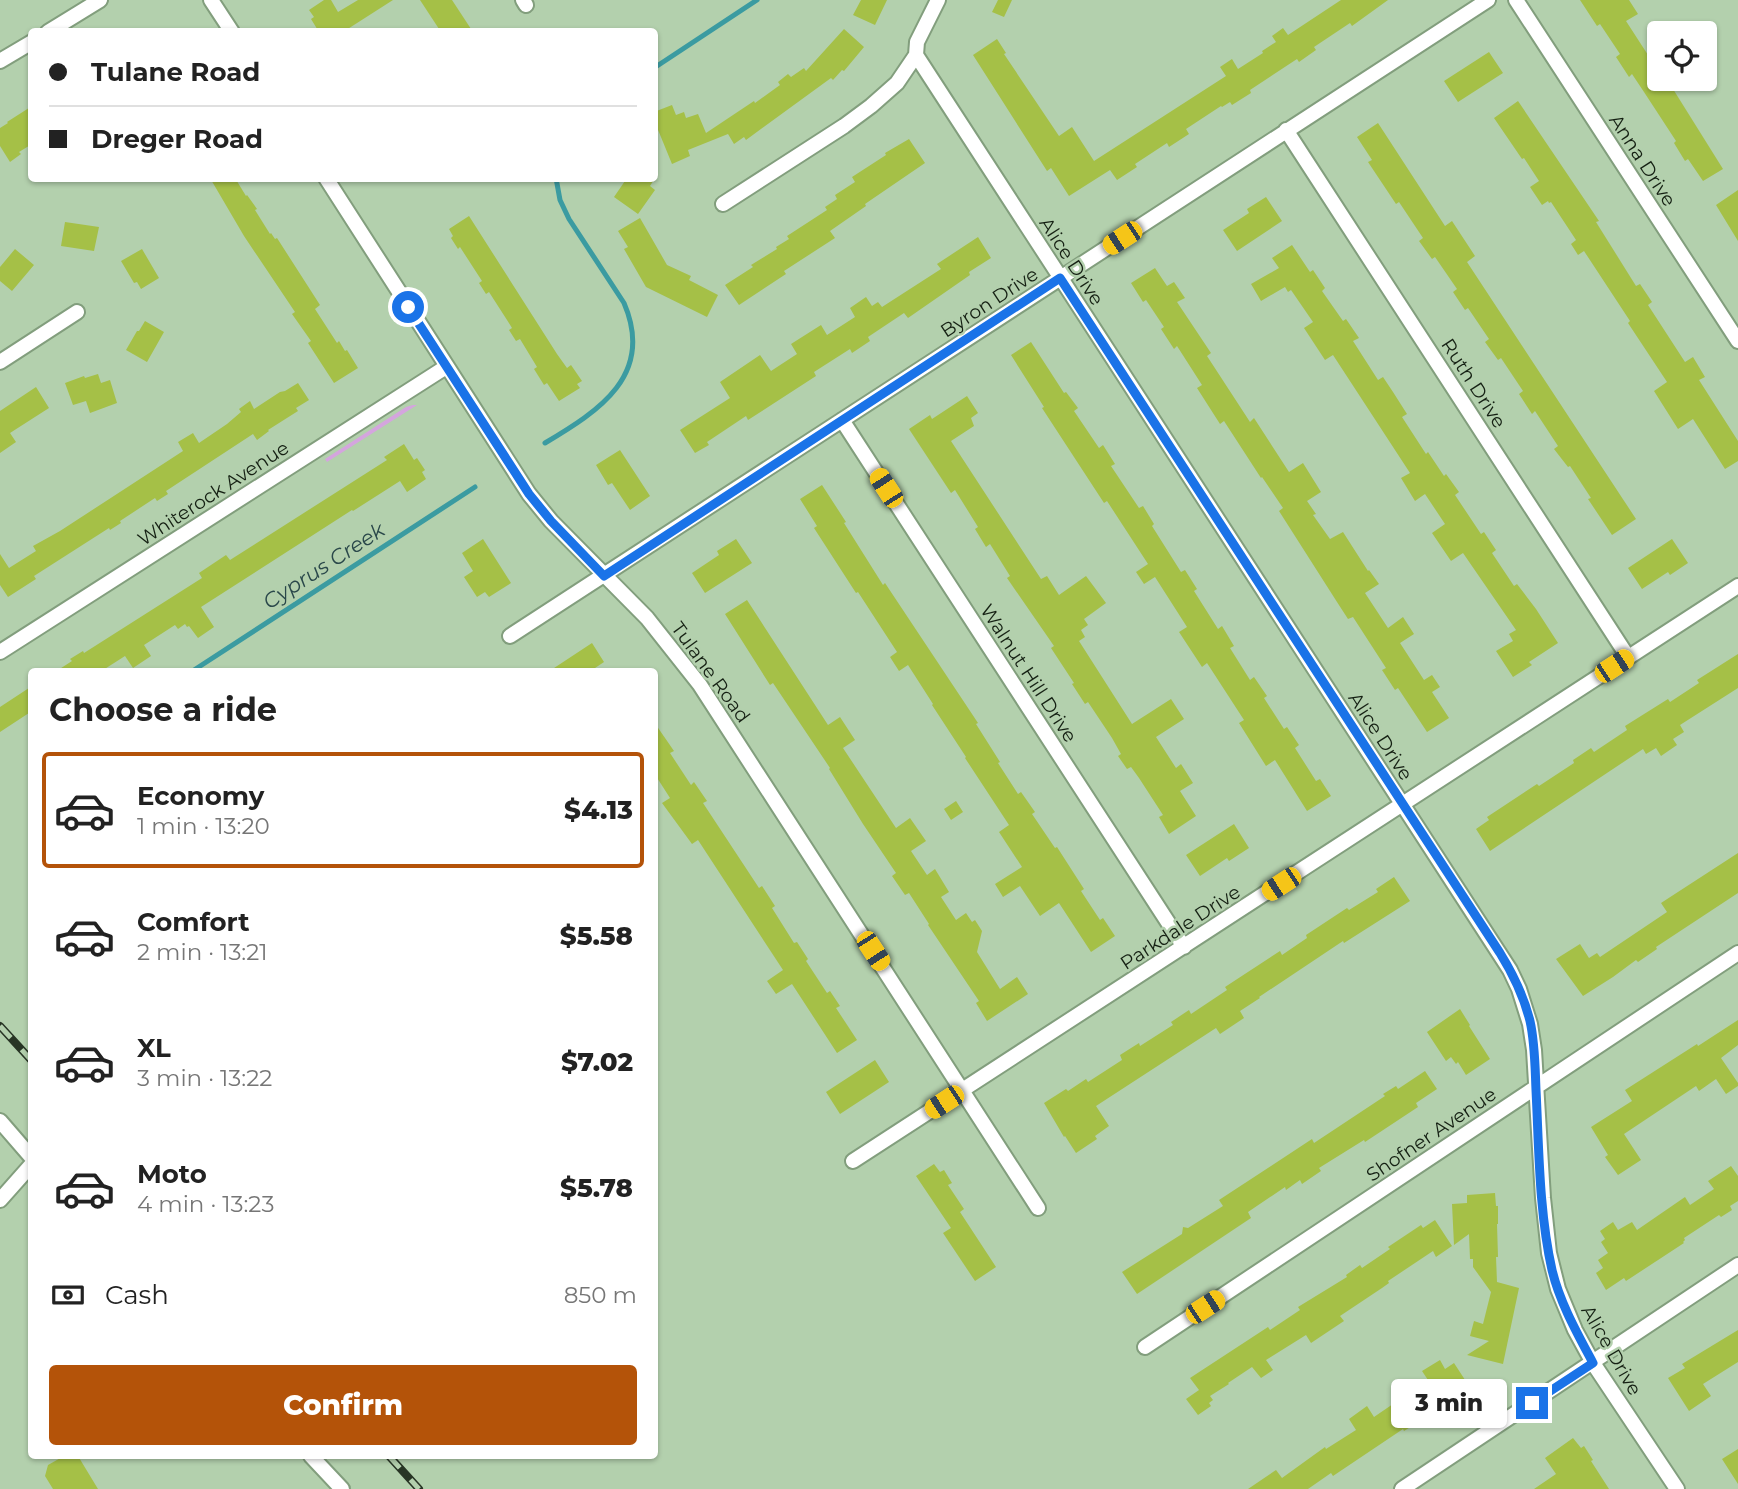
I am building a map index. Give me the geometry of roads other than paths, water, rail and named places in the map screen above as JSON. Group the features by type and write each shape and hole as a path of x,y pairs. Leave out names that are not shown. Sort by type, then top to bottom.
{"street":[{"path":"54,28 100,0"},
{"path":"211,0 229,28"},
{"path":"723,204 844,126 897,83 916,55 918,43 938,0"},
{"name":"Byron Drive","path":"510,636 1488,0"},
{"name":"Anna Drive","path":"1516,0 1738,341"},
{"path":"0,61 28,44"},
{"name":"Alice Drive","path":"916,55 1510,970 1530,1024 1534,1050 1542,1198 1552,1270 1558,1289 1575,1330 1593,1363 1677,1489"},
{"name":"Ruth Drive","path":"1286,131 1628,657"},
{"name":"Tulane Road","path":"329,182 529,494 551,521 654,626 698,682 1038,1208"},
{"path":"0,362 77,312"},
{"name":"Whiterock Avenue","path":"0,652 446,367"},
{"name":"Walnut Hill Drive","path":"842,420 1184,947"},
{"name":"Parkdale Drive","path":"853,1161 1738,586"},
{"name":"Shofner Avenue","path":"1145,1347 1738,953"},
{"path":"0,1121 28,1153"},
{"path":"0,1200 28,1168"},
{"path":"1402,1489 1738,1265"},
{"path":"314,1459 342,1489"}],"waterway":[{"name":"Cyprus Creek","path":"658,65 757,0"},
{"name":"Cyprus Creek","path":"545,443 602,404 627,370 632,351 632,328 624,303 569,219 560,200 557,182"},
{"name":"Cyprus Creek","path":"197,668 475,487"}],"railway":[{"path":"0,1026 28,1057"},
{"path":"392,1459 419,1489"}]}
